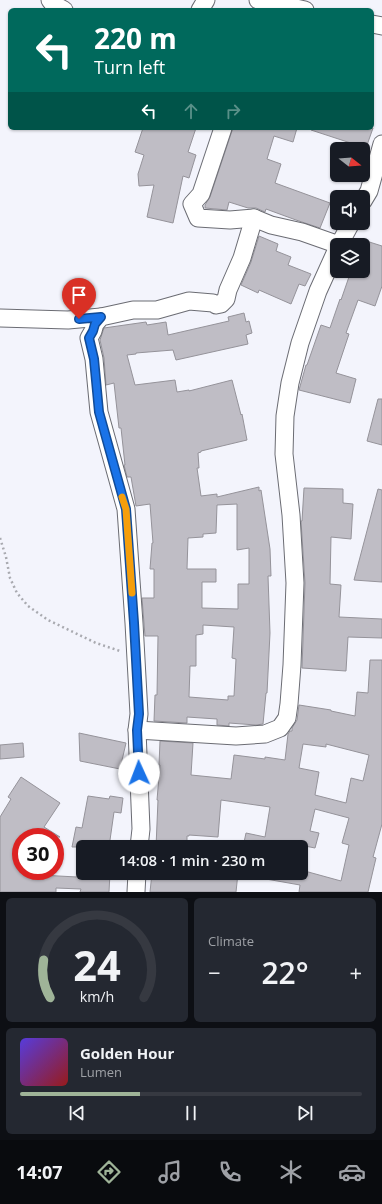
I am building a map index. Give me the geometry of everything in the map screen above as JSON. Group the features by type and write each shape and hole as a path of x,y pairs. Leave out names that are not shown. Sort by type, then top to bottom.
{"street":[{"path":"50,0 61,8"},
{"path":"258,0 296,8"},
{"path":"222,130 201,194 192,204 198,218 230,220 254,218 271,225 302,232 330,242"},
{"path":"369,190 382,144"},
{"path":"0,318 68,320 101,317 133,310 158,310 189,301 213,303 216,305 221,304 226,300 228,290 242,258 254,218"},
{"path":"137,730 236,736 265,734 280,728 286,718 289,704 292,665 295,583 291,515 284,454 285,416 290,383 300,343 318,292 330,265"},
{"path":"101,317 95,324 89,338 94,359 99,412 126,509 139,714 137,730 141,829 140,840"},
{"path":"136,892 137,880"}],"path":[{"path":"0,538 6,557 10,578 17,593 28,606 48,620 96,643 136,656"}],"building":[{"path":"142,130 195,130 188,152 196,155 189,178 183,176 173,223 147,217 154,185 139,186 138,174 144,155 135,152"},
{"path":"232,130 296,130 293,142 274,136 267,159 281,164 275,183 330,203 320,228 266,209 265,212 256,208 248,208 229,202 227,210 205,208 205,205 210,197"},
{"path":"311,130 372,130 368,142 348,142"},
{"path":"259,236 278,244 276,251 291,257 288,265 311,274 305,286 299,284 291,304 259,290 258,293 241,285 251,262"},
{"path":"370,242 382,246 382,286 375,306 358,300 346,333 349,334 336,373 356,379 350,403 299,390 306,365 321,325 330,328 340,299 341,300 349,278 370,278"},
{"path":"244,313 246,322 249,321 252,333 246,335 248,344 176,360 173,350 127,355 135,385 175,380 177,392 189,391 232,380 241,415 242,414 247,440 201,451 198,453 199,468 197,468 201,496 217,494 217,497 259,487 259,491 261,490 270,549 271,576 268,576 270,633 267,693 263,724 256,725 229,723 229,726 217,725 217,719 187,717 187,723 154,721 155,695 157,695 158,636 145,636 142,598 154,598 154,569 150,569 153,543 150,504 136,506 131,477 127,477 124,465 121,428 119,428 114,383 106,385 104,358 100,340 104,328 146,322 147,325 166,322 168,335 229,321 228,317","holes":["237,504 237,550 249,548 249,584 238,584 238,609 202,608 202,582 216,582 216,569 187,569 188,538 203,537 203,534 216,533 217,505","203,625 234,627 232,658 236,659 234,696 228,696 228,700 189,697 190,666 196,666 196,635 203,634"]},
{"path":"378,399 382,399 382,445 367,441"},
{"path":"304,488 343,489 343,503 353,504 351,539 331,537 330,584 341,585 339,617 382,619 382,638 348,637 346,671 302,668 305,583 301,521"},
{"path":"378,489 382,490 382,582 354,580"},
{"path":"370,660 382,660 382,824 373,857 376,858 368,892 299,892 300,885 272,880 308,880 308,872 341,881 349,845 342,843 349,818 315,809 310,831 319,833 315,848 308,847 308,840 244,840 246,833 265,837 270,807 221,800 218,837 189,835 187,836 187,840 156,840 160,741 193,743 191,775 231,779 234,755 285,760 288,734 292,731 292,728 297,720 299,705 331,710 355,716 357,692 368,693","holes":["303,744 326,747 326,744 369,755 363,781 351,778 346,803 315,795 319,772 299,768"]},
{"path":"79,733 126,743 120,769 80,761"},
{"path":"23,743 24,757 0,759 0,745"},
{"path":"21,777 60,803 44,827 46,828 12,828 12,880 64,880 64,876 76,877 76,880 110,880 109,892 80,892 81,889 56,888 56,892 0,892 0,817 11,799 8,797"},
{"path":"88,796 109,799 110,796 123,798 121,813 114,812 110,840 76,840 76,847 72,847 76,827 82,828"},
{"path":"151,880 237,880 236,892 150,892"}],"slow traffic":[{"path":"122,497 126,509 132,593"}],"route":[{"path":"79,319 101,317 95,324 89,338 94,359 99,412 126,509 139,714 137,730 139,773"}]}
